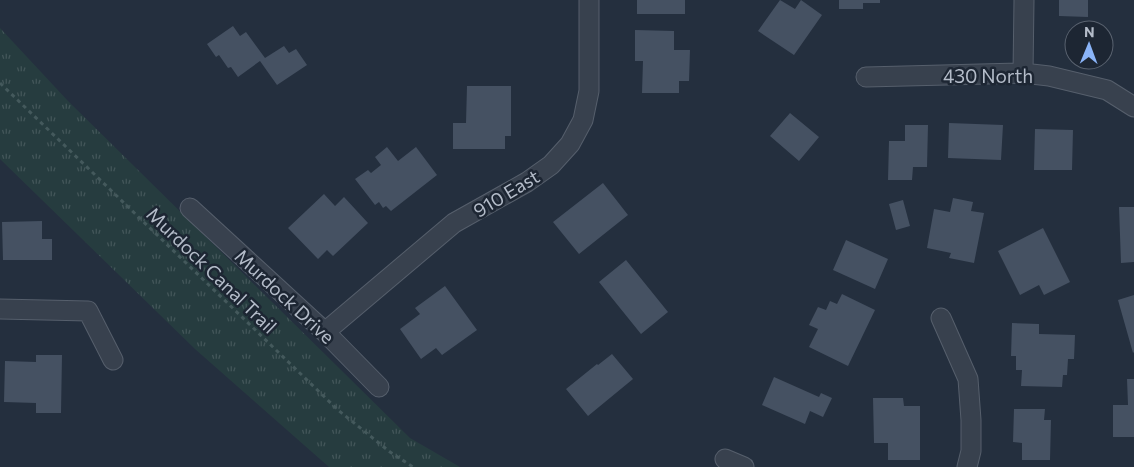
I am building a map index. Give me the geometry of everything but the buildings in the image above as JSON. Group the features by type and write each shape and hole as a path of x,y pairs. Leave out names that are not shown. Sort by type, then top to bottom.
{"street":[{"name":"910 East","path":"325,332 454,223 527,182 551,165 570,144 583,120 589,91 589,0"},
{"path":"1023,73 1024,0"},
{"name":"430 North","path":"866,77 1023,73 1049,76 1107,90 1134,107"},
{"name":"Murdock Drive","path":"190,208 325,332 379,387"},
{"path":"0,310 88,311 113,360"},
{"path":"941,318 968,379 971,451 967,467"},
{"path":"725,459 744,467"}],"path":[{"name":"Murdock Canal Trail","path":"0,84 338,410 390,452 412,467"}],"green space":[{"path":"0,28 68,101 410,438 460,467 329,467 195,349 0,159"}]}
